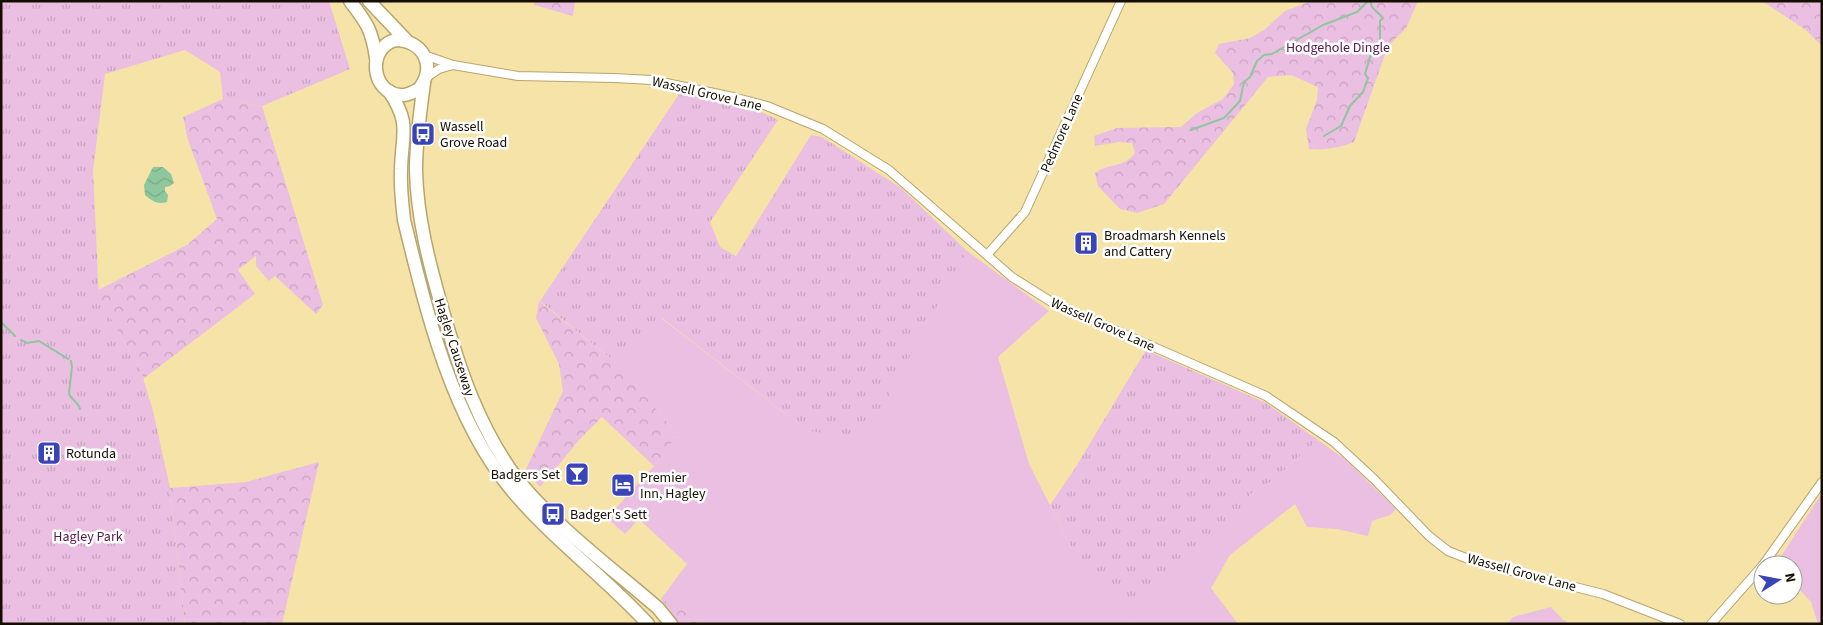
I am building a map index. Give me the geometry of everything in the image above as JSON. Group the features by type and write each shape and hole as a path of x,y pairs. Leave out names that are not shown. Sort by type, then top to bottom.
{"highway":[{"path":"350,1 369,26 374,40 377,76 383,86 389,91 401,95 420,89 425,80 424,55 416,45 406,40 369,1"},
{"path":"376,58 383,46 388,42 406,40"},
{"name":"Hagley Causeway","path":"425,80 418,128 416,170 420,221 436,288 459,366 479,415 500,454 520,481 548,512 658,608 671,624"},
{"name":"Hagley Causeway","path":"389,91 402,112 404,124 401,201 409,238 435,333 467,421 480,445 511,489 539,520 612,587 648,624"}],"street":[{"name":"Pedmore Lane","path":"987,255 1025,212 1121,1"},
{"name":"Wassell Grove Lane","path":"424,55 453,65 518,76 652,80 767,106 823,130 889,170 1012,276 1053,304 1266,396 1334,442 1374,479 1429,536 1448,551 1476,562 1604,594 1680,624"},
{"path":"425,80 439,69 453,65"},
{"path":"1770,555 1822,482"},
{"path":"1711,624 1753,576"}],"green space":[{"name":"Hagley Park","path":"1,1 329,1 350,69 262,106 223,99 220,72 185,50 105,74 93,171 99,298 141,371 153,411 170,488 185,624 1,624"},
{"path":"535,1 575,1 573,16 534,5"},
{"name":"Hodgehole Dingle","path":"1311,1 1418,1 1406,28 1388,46 1354,142 1332,148 1309,149 1306,129 1317,100 1318,87 1291,75 1268,77 1164,204 1137,213 1120,209 1098,186 1095,173 1130,158 1135,153 1132,143 1119,142 1095,146 1094,136 1117,128 1181,127 1197,113 1223,99 1234,84 1233,73 1215,53 1219,44 1250,38 1264,30 1285,11"},
{"path":"1762,1 1822,1 1822,46 1806,30"},
{"path":"682,90 749,106 778,120 710,222 720,247 736,256 811,135 822,137 901,188 967,251 864,441 806,430 662,318 621,367 540,301"},
{"path":"223,99 262,106 323,305 316,314 275,276 269,281 256,266 256,256 238,270 255,294 143,379 141,371 99,299 98,290 187,245 217,219 188,140 183,117"},
{"path":"967,251 1049,311 998,357 1029,464 1071,547 1249,495 1272,481 1318,440 1346,460 1396,509 1390,515 1372,521 1368,536 1337,529 1307,527 1295,504 1230,555 1211,588 1238,624 708,624 661,599 687,564 639,519 625,534 607,518 654,466 678,435 621,367 661,318 806,430 898,372"},
{"path":"539,301 621,367 678,435 654,466 602,417 580,439 540,487 525,471 563,391 559,364 536,318"},
{"path":"1146,350 1266,403 1318,440 1272,481 1249,495 1249,501 1130,617 1071,547 1050,505 1074,470"},
{"path":"319,462 282,624 185,624 170,488 246,482"},
{"path":"1822,493 1822,624 1818,624 1811,602 1803,593 1803,555 1782,555"},
{"path":"661,599 708,624 679,624"},
{"path":"1551,607 1562,619 1570,624 1507,624 1513,617"}],"water":[{"path":"153,167 163,167 171,174 174,183 165,187 168,195 167,202 155,202 145,195 144,185"}],"waterway":[{"path":"1191,130 1224,118 1240,101 1244,82 1250,77 1257,61 1264,55 1272,54 1323,25 1357,12 1368,1"},
{"path":"1324,136 1341,126 1350,106 1363,92 1368,78 1365,74 1370,57 1380,42 1380,21 1383,18 1372,7 1370,1"},
{"path":"1,322 15,336"},
{"path":"21,340 27,343 39,341 68,359"},
{"path":"71,361 69,393 80,409"}],"place":[{"name":"Wassell Grove Road","path":"423,134"},
{"name":"Broadmarsh Kennels and Cattery","path":"1086,243"},
{"name":"Rotunda","path":"49,453"},
{"name":"Badgers Set","path":"577,474"},
{"name":"Premier Inn, Hagley","path":"623,485"},
{"name":"Badger's Sett","path":"553,514"}]}
